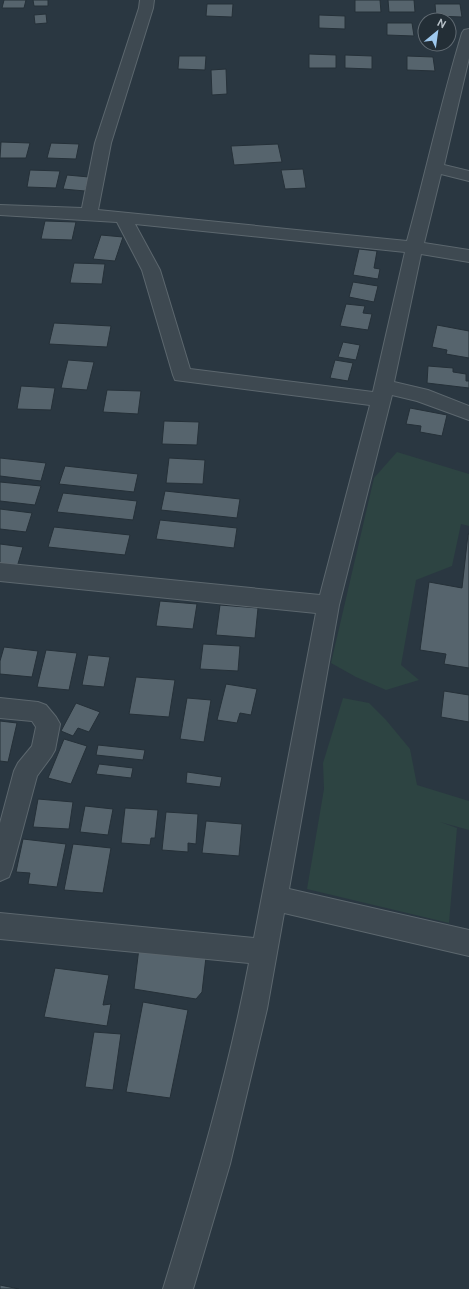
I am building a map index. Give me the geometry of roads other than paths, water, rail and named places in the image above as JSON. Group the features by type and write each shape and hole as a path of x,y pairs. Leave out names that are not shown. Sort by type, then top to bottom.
{"street":[{"path":"90,214 104,137 146,8 147,0"},
{"path":"178,1289 216,1164 254,1009 328,605 382,393 414,247 435,168 455,81 469,32"},
{"path":"435,168 469,176"},
{"path":"0,210 123,217 414,247 469,256"},
{"path":"123,217 151,270 182,375 421,396 469,413"},
{"path":"0,572 328,605"},
{"path":"0,708 38,712 48,724 43,750 26,771 0,869"},
{"path":"274,898 469,942"},
{"path":"0,926 264,952"}]}
